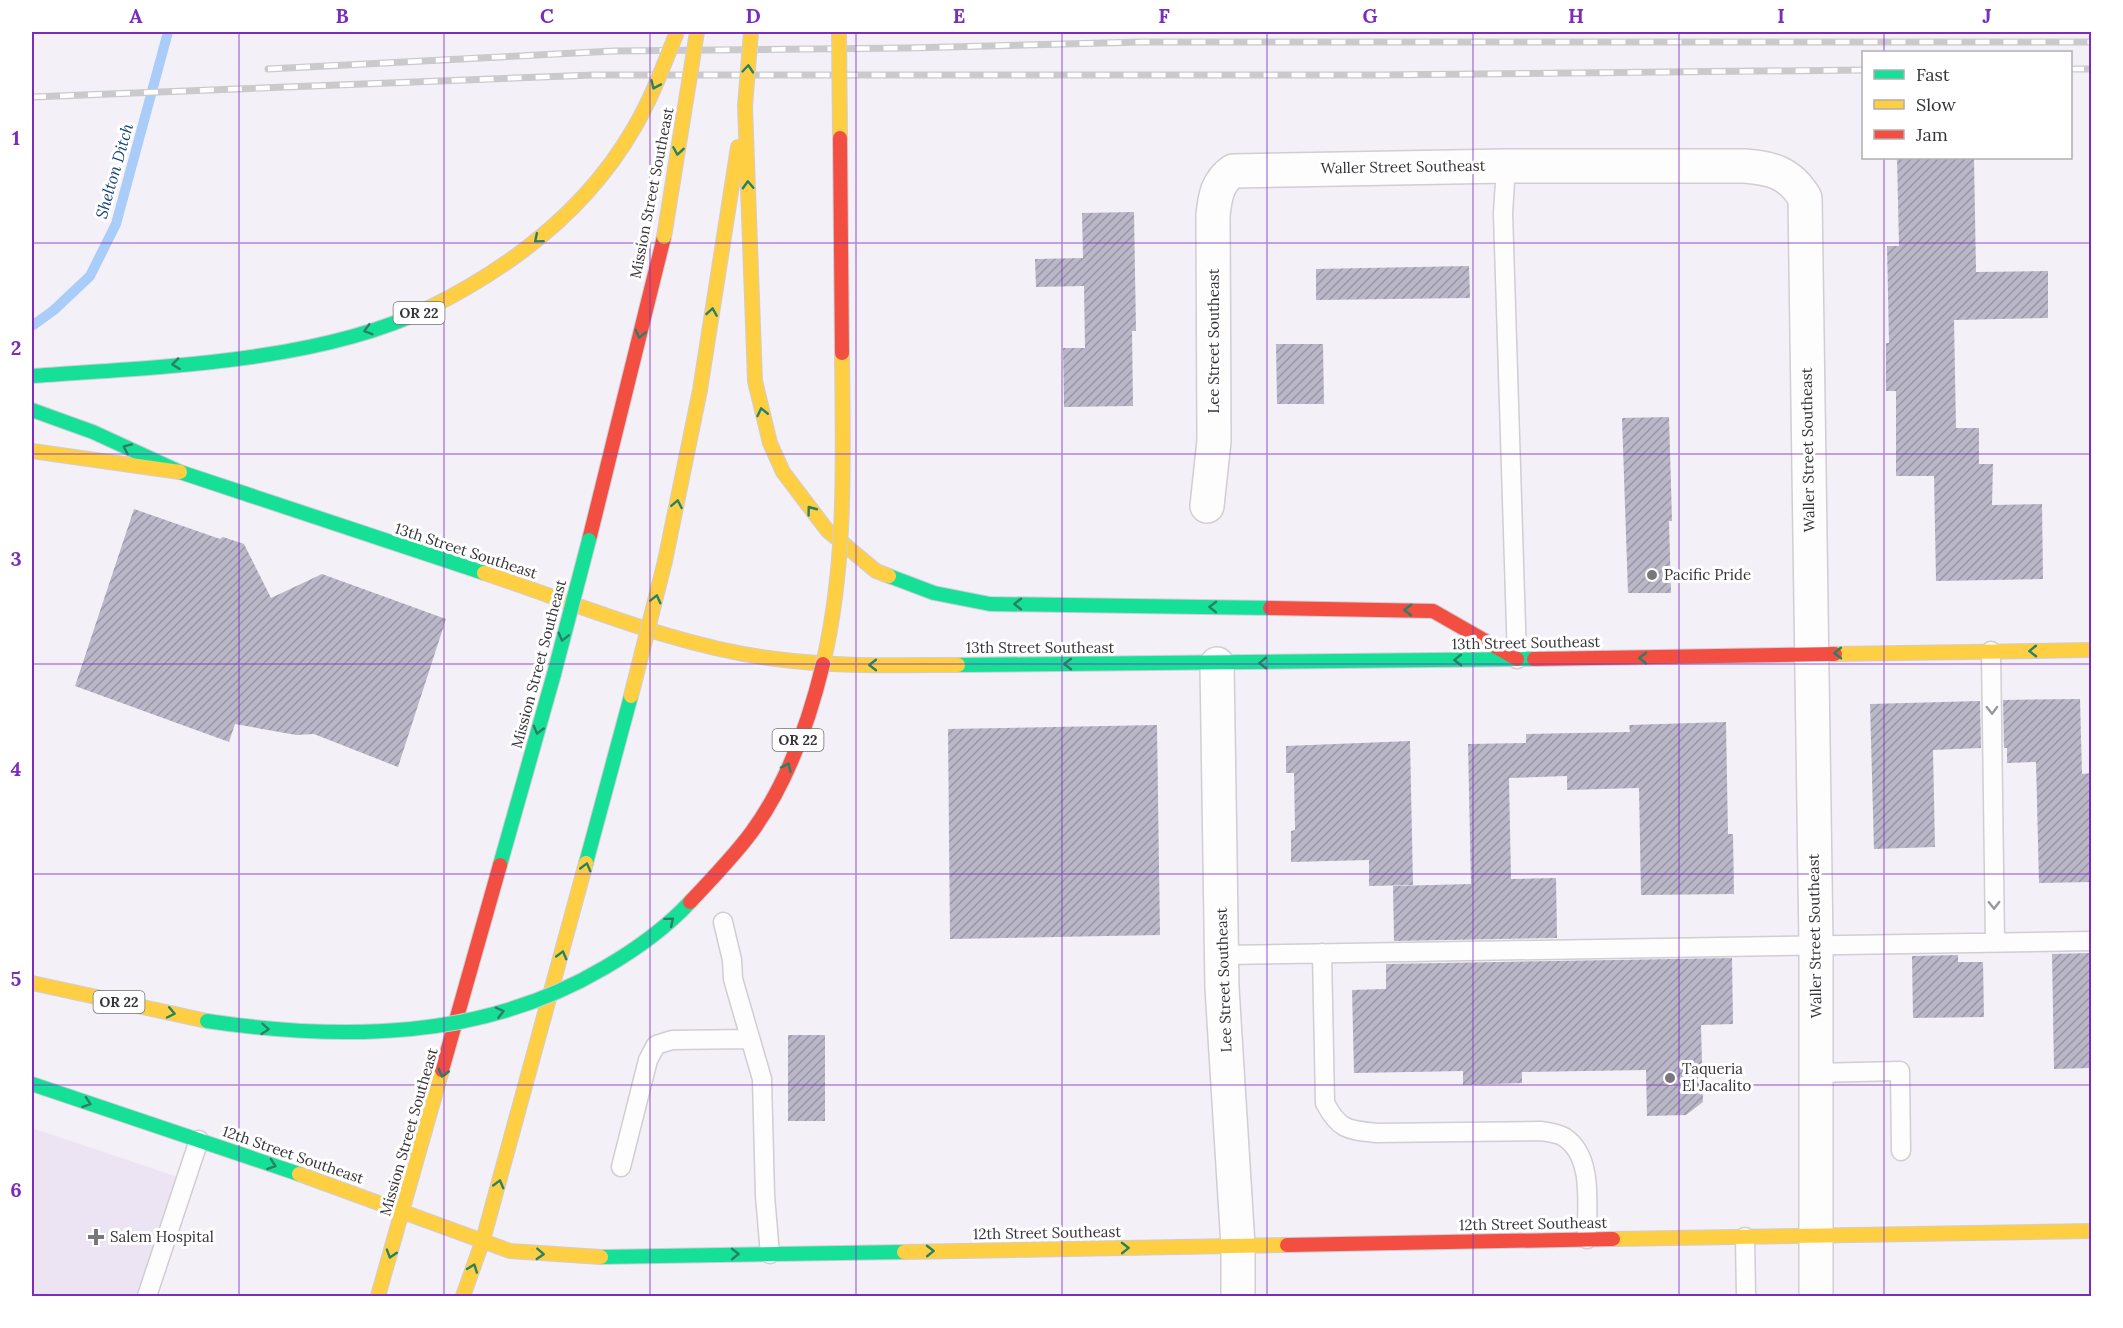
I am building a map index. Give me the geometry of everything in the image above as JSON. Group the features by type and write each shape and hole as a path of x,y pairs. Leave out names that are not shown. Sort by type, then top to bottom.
{"main road":[{"name":"OR 22","path":"32,376 159,366 265,353 317,343 415,315 473,287 516,257 559,222 601,176 635,127 677,32"},
{"name":"Mission Street Southeast","path":"378,1296 404,1212 554,674 589,540 664,237 697,32"},
{"path":"463,1296 483,1240 631,696 665,561 700,390 745,106 751,32"},
{"name":"OR 22","path":"32,983 207,1021 261,1029 372,1033 439,1027 516,1008 576,984 628,954 675,918 754,829 789,765 813,700 832,621 839,564 843,440 839,32"},
{"path":"745,106 755,381 770,442 783,472 827,530 876,571 934,593 990,604 1433,611 1517,659"},
{"name":"13th Street Southeast","path":"32,410 93,432 180,472 697,644 774,659 834,665 1216,664 2091,650"},
{"path":"32,451 180,472"},
{"name":"12th Street Southeast","path":"32,1084 199,1140 510,1251 531,1253 606,1257 2091,1231"}],"street":[{"name":"Waller Street Southeast","path":"1225,177 1233,171 1245,169 1506,165 1745,166 1770,168 1798,185 1805,198 1816,945 1816,1296"},
{"name":"Lee Street Southeast","path":"1207,506 1214,441 1215,194 1225,177"},
{"name":"Lee Street Southeast","path":"1216,664 1222,955 1238,1246 1238,1296"}],"lane":[{"path":"1506,165 1503,213 1517,659"},
{"path":"1991,651 1995,942"},
{"path":"723,922 732,960 733,979 762,1079 765,1196 770,1254"},
{"path":"1222,955 2091,940"},
{"path":"1322,953 1325,1103 1335,1122 1355,1131 1377,1133 1541,1131 1563,1136 1578,1151 1586,1177 1587,1239"},
{"path":"621,1167 648,1060 656,1045 672,1040 750,1039"},
{"path":"1815,1073 1900,1071 1901,1150"},
{"path":"147,1296 199,1140"},
{"path":"1745,1237 1746,1296"}],"shaded area":[{"name":"Salem Hospital","path":"32,1128 181,1178 141,1296 32,1296"}],"building":[{"path":"1897,159 1974,159 1976,272 2048,271 2048,318 1954,320 1956,428 1979,428 1979,464 1993,464 1992,505 2042,504 2043,579 1936,581 1934,476 1896,476 1896,391 1886,391 1886,343 1889,343 1887,246 1899,246"},
{"path":"1134,212 1136,331 1132,331 1133,406 1064,407 1063,348 1085,348 1084,286 1036,287 1035,259 1083,258 1082,213"},
{"path":"1469,266 1470,298 1316,300 1316,269"},
{"path":"1276,344 1323,344 1324,404 1277,404"},
{"path":"1669,417 1672,521 1669,521 1671,593 1628,593 1622,418"},
{"path":"134,509 220,539 223,537 244,544 271,598 322,574 446,619 398,767 314,734 296,735 235,724 229,742 75,686"},
{"path":"2080,699 2082,774 2091,773 2091,882 2039,883 2036,762 2007,763 2007,748 2004,748 2003,700"},
{"path":"1980,701 1981,748 1933,750 1935,847 1874,849 1870,704"},
{"path":"1726,722 1728,834 1733,834 1734,894 1641,895 1639,788 1567,790 1567,776 1509,778 1511,879 1556,878 1557,938 1394,941 1393,886 1471,884 1468,744 1526,743 1526,734 1630,732 1629,725"},
{"path":"1157,725 1160,935 950,939 948,729"},
{"path":"1410,741 1413,885 1369,886 1369,860 1291,862 1291,831 1295,830 1294,773 1286,773 1286,746"},
{"path":"2091,953 2091,1068 2054,1069 2052,954"},
{"path":"1958,955 1958,962 1983,962 1984,1017 1913,1018 1912,956"},
{"path":"1732,958 1733,1024 1701,1025 1703,1102 1686,1115 1647,1116 1646,1070 1522,1072 1522,1083 1463,1085 1463,1071 1354,1073 1352,990 1386,989 1386,964"},
{"path":"788,1035 825,1035 825,1121 788,1121"}],"waterway":[{"name":"Shelton Ditch","path":"32,326 54,310 90,276 116,224 168,32"}],"railway":[{"path":"268,69 614,51 907,48 1141,42 2092,42"},
{"path":"2072,69 2092,69"},
{"path":"32,97 593,75 1380,75 1862,70"}],"traffic: fast":[{"path":"32,376 181,365 285,352 336,341 383,327 427,309"},
{"path":"32,410 93,432 180,472 484,573"},
{"path":"554,674 589,540"},
{"path":"889,576 934,593 990,604 1270,608"},
{"path":"958,665 1534,659"},
{"path":"500,865 554,674"},
{"path":"586,863 631,696"},
{"path":"207,1021 309,1031 360,1032 411,1029 461,1022 510,1009 557,992 604,968 649,938 690,902"},
{"path":"32,1084 299,1174"},
{"path":"601,1257 904,1252"}],"traffic: slow":[{"path":"427,309 458,293 517,255 544,234 594,185 615,158 640,117 677,32"},
{"path":"664,237 697,32"},
{"path":"745,106 751,32"},
{"path":"839,32 840,138"},
{"path":"745,106 755,381 770,443 783,472 827,530 876,571 889,576"},
{"path":"665,561 700,390 738,147"},
{"path":"823,664 831,626 840,548 843,470 842,353"},
{"path":"32,451 180,472"},
{"path":"631,696 665,561"},
{"path":"484,573 665,635 739,653 821,663 958,665"},
{"path":"1835,654 2092,650"},
{"path":"463,1296 483,1240 586,863"},
{"path":"32,983 207,1021"},
{"path":"378,1296 442,1070"},
{"path":"299,1174 510,1251 601,1257"},
{"path":"1613,1239 2092,1231"},
{"path":"904,1252 1287,1245"}],"traffic: jam":[{"path":"840,138 842,353"},
{"path":"589,540 664,237"},
{"path":"1270,608 1433,611 1517,659"},
{"path":"1534,659 1835,654"},
{"path":"690,902 744,842 764,814 786,773 804,730 823,664"},
{"path":"442,1070 500,865"},
{"path":"1287,1245 1613,1239"}],"place":[{"name":"Pacific Pride","path":"1652,575"},
{"name":"Taqueria El Jacalito","path":"1670,1078"},
{"name":"Salem Hospital","path":"96,1237"}]}
